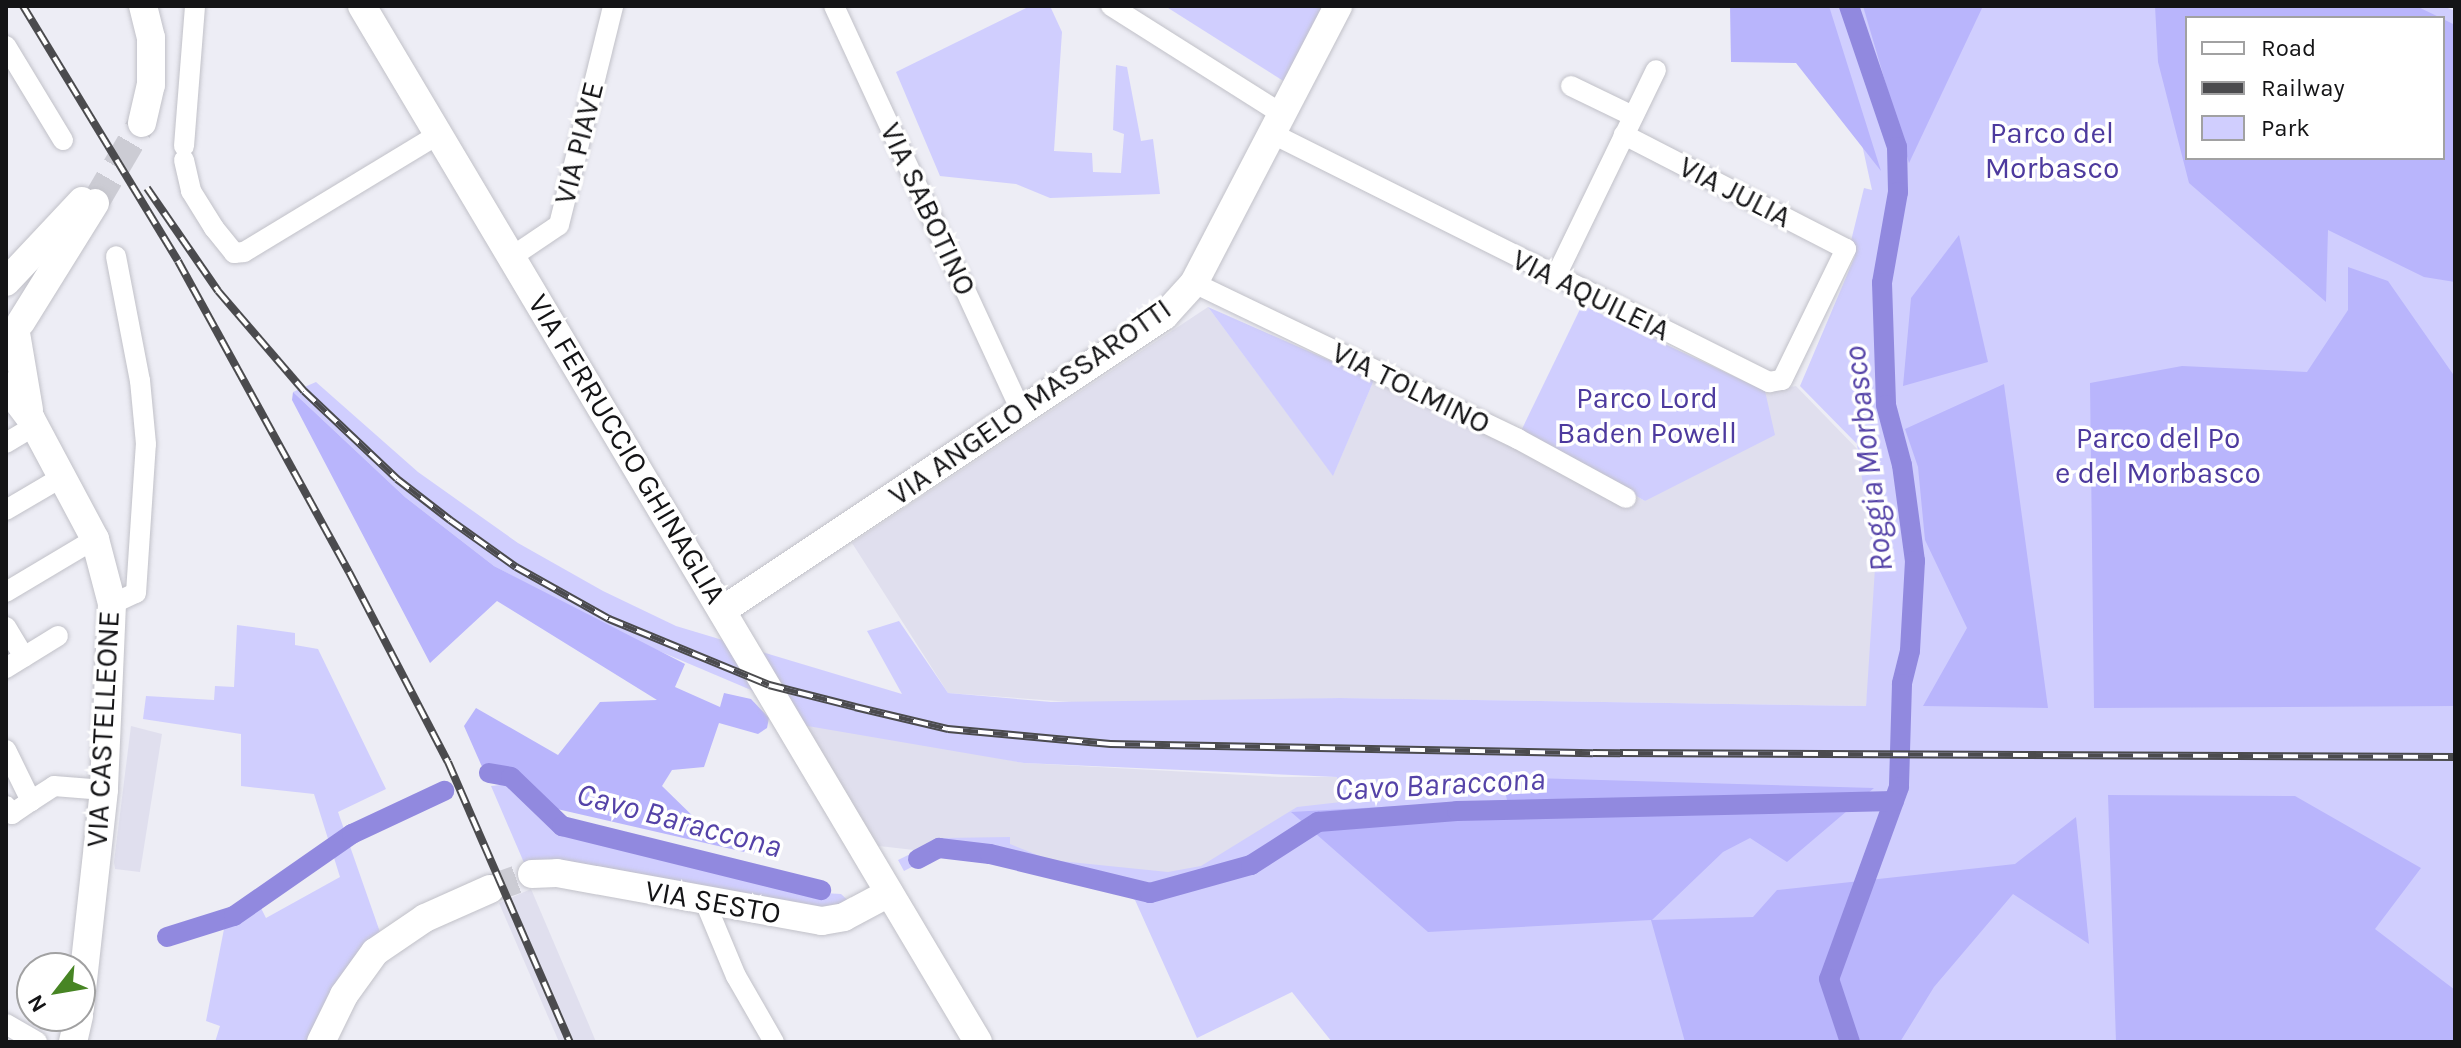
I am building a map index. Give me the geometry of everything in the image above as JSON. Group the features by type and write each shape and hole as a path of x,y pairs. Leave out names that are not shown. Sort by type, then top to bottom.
{"main road":[{"path":"142,123 151,85 151,38 143,6"},
{"name":"VIA FERRUCCIO GHINAGLIA","path":"362,6 978,1042"},
{"name":"VIA ANGELO MASSAROTTI","path":"723,610 1164,316 1194,283 1338,6"},
{"path":"6,282 93,197 14,325"},
{"name":"VIA CASTELLEONE","path":"6,282 32,422"},
{"name":"VIA CASTELLEONE","path":"7,389 32,422 95,539 112,604 104,790 86,952"},
{"name":"VIA SESTO","path":"532,874 557,873 822,921 844,917 889,893"},
{"path":"321,1042 344,995 375,952 425,918 490,889"}],"street":[{"path":"195,6 184,153 191,191 234,253 244,252 439,134"},
{"name":"VIA PIAVE","path":"513,256 559,225 613,6"},
{"name":"VIA SABOTINO","path":"834,6 1022,412"},
{"name":"VIA AQUILEIA","path":"1111,6 1278,124 1555,278 1769,382 1782,380 1846,249"},
{"path":"6,46 63,140"},
{"path":"1555,278 1656,70"},
{"name":"VIA JULIA","path":"1571,86 1629,126 1846,249"},
{"path":"112,604 136,593 146,444 140,381 116,256"},
{"name":"VIA TOLMINO","path":"1194,283 1518,439 1626,498"},
{"path":"6,443 32,422"},
{"path":"6,510 62,477"},
{"path":"9,584 95,539"},
{"path":"6,627 15,663 58,636"},
{"path":"6,750 31,801"},
{"path":"6,806 12,814 54,786 104,790"},
{"path":"705,902 736,976 774,1042"},
{"path":"6,1024 37,1042"}],"shaded area":[{"path":"1208,307 1333,475 1374,380 1521,431 1645,501 1765,391 1796,386 1863,455 1880,569 1866,706 1340,698 1113,705 948,693 852,543"},
{"path":"783,717 1024,763 1281,777 1502,777 1164,888 1078,869 853,843"},
{"path":"131,726 162,734 140,872 115,869 114,862"},
{"path":"531,889 596,1042 559,1042 499,903"}],"green space":[{"path":"1030,6 1050,6 1062,32 1054,151 1092,153 1093,172 1121,173 1124,134 1113,130 1116,65 1127,67 1141,141 1153,139 1160,194 1050,198 1016,184 940,176 896,72"},
{"path":"1165,6 1323,6 1285,82"},
{"path":"1730,6 1829,6 1881,171 1796,63 1731,62"},
{"name":"Parco del Po e del Morbasco","path":"1820,6 2443,6 2455,11 2455,1042 1332,1042 1292,992 1197,1038 1135,900 1112,888 943,851 904,871 898,860 943,838 1010,837 1010,844 1050,860 1168,872 1201,866 1297,807 1341,802 1337,777 1024,763 790,723 751,690 626,637 494,566 405,497 293,392 316,382 418,472 518,543 603,591 676,626 902,694 867,631 899,621 948,693 1051,702 1340,698 1866,706 1875,568 1857,444 1800,386 1855,256 1851,241 1864,188 1872,190 1851,94"},
{"path":"1863,6 1983,6 1909,163"},
{"path":"2155,6 2416,6 2437,16 2185,16 2185,160 2445,160 2445,20 2455,25 2455,282 2424,277 2328,230 2326,302 2189,183 2158,62"},
{"path":"1959,235 1988,362 1903,386 1911,298"},
{"path":"2348,267 2388,281 2455,377 2455,706 2094,708 2090,383 2182,366 2307,372 2348,310"},
{"name":"Parco Lord Baden Powell","path":"1582,305 1765,391 1775,435 1645,501 1521,431"},
{"path":"1208,307 1374,380 1333,476"},
{"path":"2004,384 2048,708 1923,706 1967,628 1925,540 1918,467 1905,429"},
{"path":"293,392 405,497 494,566 685,664 675,687 720,707 724,693 751,699 769,718 767,728 758,734 719,723 704,767 672,770 662,786 703,826 747,840 771,858 557,809 517,771 483,769 464,726 476,708 558,755 600,702 657,700 497,601 430,663 292,400"},
{"path":"237,625 295,633 295,645 318,649 386,789 338,812 381,935 308,1042 215,1042 220,1026 206,1021 224,929 260,906 266,918 340,877 314,794 241,786 241,734 143,719 146,696 214,700 215,686 234,687"},
{"path":"1502,777 1874,788 1787,862 1750,838 1723,852 1652,920 1753,917 1777,890 2015,864 2076,817 2089,944 2013,894 1934,987 1900,1042 1685,1042 1651,920 1428,932 1291,812 1507,800"},
{"path":"511,784 564,836 806,892 841,894 854,906 819,914 525,865 491,786"},
{"path":"2108,795 2295,796 2421,868 2375,929 2455,990 2455,1042 2116,1042"}],"waterway":[{"name":"Roggia Morbasco","path":"1849,6 1897,147 1898,192 1882,283 1886,405 1902,465 1915,561 1910,651 1902,684 1899,787 1829,979 1850,1042"},
{"name":"Cavo Baraccona","path":"489,773 511,777 562,826 821,890"},
{"name":"Cavo Baraccona","path":"167,937 234,916 352,834 444,791"},
{"name":"Cavo Baraccona","path":"918,859 939,848 990,854 1150,893 1251,865 1318,822 1457,811 1894,801"}],"tunnel":[{"path":"95,203 142,123"},
{"path":"490,889 532,874"}],"railway":[{"path":"23,6 178,261 349,572 448,762 570,1042"},
{"path":"147,188 218,291 304,391 397,479 450,520 516,567 609,619 769,685 855,707 948,729 1110,744 1593,753 2455,757"}],"park label":[{"name":"Parco del Morbasco","path":"2052,150"}]}
